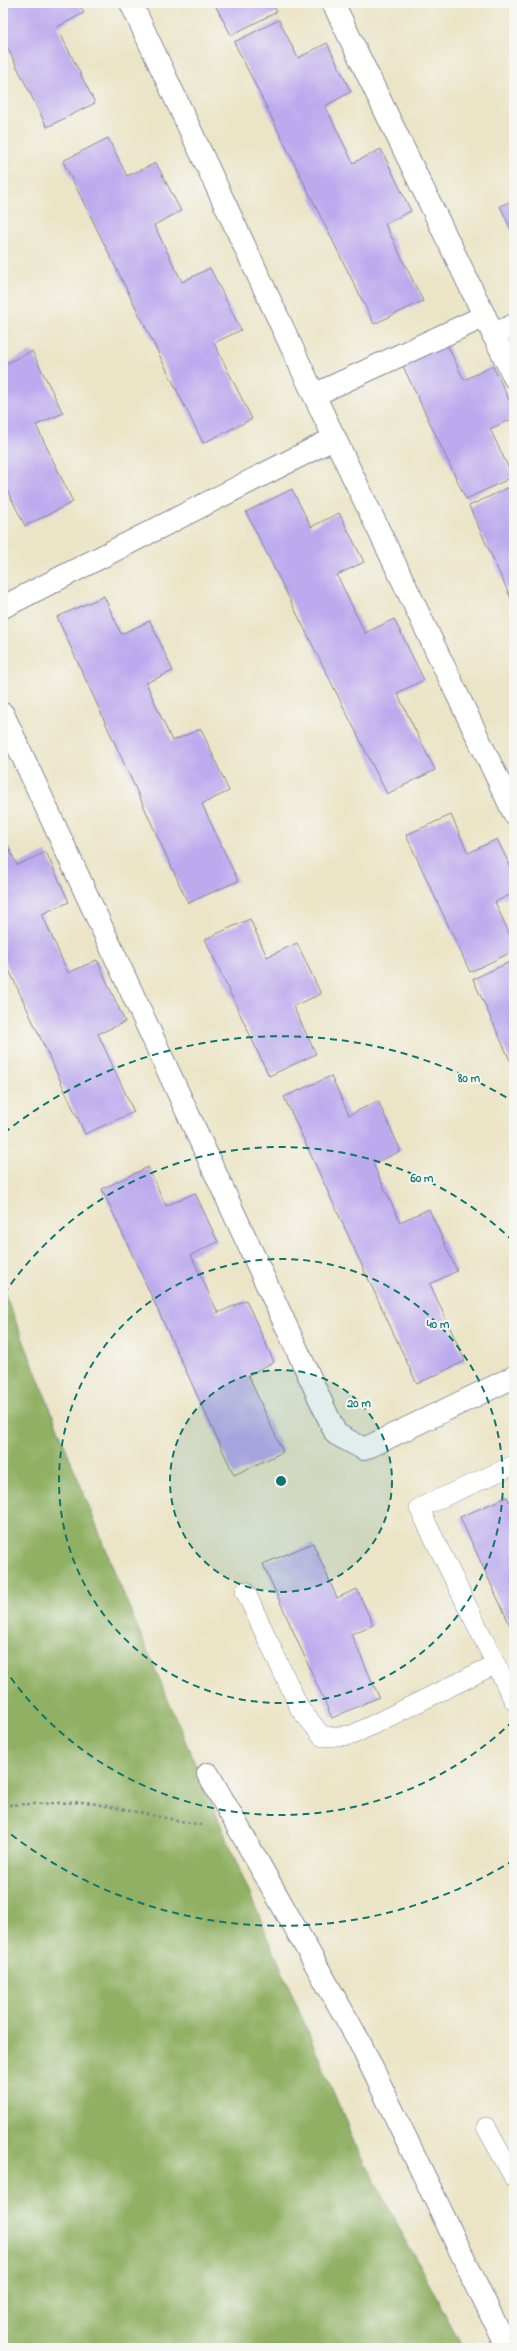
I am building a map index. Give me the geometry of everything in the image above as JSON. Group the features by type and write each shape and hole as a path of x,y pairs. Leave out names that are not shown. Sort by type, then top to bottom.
{"street":[{"path":"131,3 314,395 514,813"},
{"path":"333,3 514,377"},
{"path":"314,395 489,325 514,325"},
{"path":"3,608 335,438"},
{"path":"3,714 336,1434 364,1449 514,1377"},
{"path":"208,1774 358,2041 507,2348"}],"lane":[{"path":"514,1465 420,1508 514,1700"},
{"path":"245,1591 300,1709 323,1737 352,1735 496,1664"},
{"path":"486,2127 514,2178"}],"path":[{"path":"3,1806 86,1802 242,1833"}],"green space":[{"path":"3,1289 123,1593 356,2146 463,2348 3,2348"}],"building":[{"path":"3,3 79,3 84,13 57,27 95,103 47,127 3,39"},
{"path":"214,3 272,3 277,12 231,35"},
{"path":"279,20 298,58 327,43 351,92 325,106 353,163 381,149 411,211 385,224 423,301 374,324 234,42"},
{"path":"108,138 127,176 156,163 181,211 154,225 182,282 210,268 241,330 214,343 252,419 203,443 63,161"},
{"path":"514,200 514,236 500,206"},
{"path":"446,342 464,380 493,366 514,410 514,418 490,429 513,477 466,499 401,362"},
{"path":"32,351 63,413 36,425 73,502 25,526 3,482 3,365"},
{"path":"514,485 514,605 469,506"},
{"path":"292,489 311,527 339,513 364,562 337,575 365,633 394,619 424,680 397,693 435,770 387,794 246,512"},
{"path":"104,596 121,634 150,621 173,671 146,683 172,741 201,729 229,791 202,804 238,881 188,903 57,617"},
{"path":"451,815 468,853 497,839 514,874 514,893 495,902 514,944 514,951 470,972 406,835"},
{"path":"3,835 17,865 46,852 69,902 42,914 68,973 97,960 125,1022 98,1034 134,1112 85,1134 3,957"},
{"path":"250,919 267,957 297,943 321,994 293,1006 316,1054 269,1076 205,939"},
{"path":"514,960 514,1069 473,979"},
{"path":"331,1076 349,1115 378,1101 401,1151 373,1164 400,1222 429,1209 457,1271 430,1284 465,1361 417,1384 284,1097"},
{"path":"148,1167 166,1206 195,1193 218,1242 191,1255 218,1313 246,1300 274,1362 248,1375 283,1452 234,1475 102,1189"},
{"path":"507,1497 514,1512 514,1634 460,1517"},
{"path":"313,1543 337,1598 357,1589 373,1625 351,1634 379,1697 332,1718 263,1564"}]}
